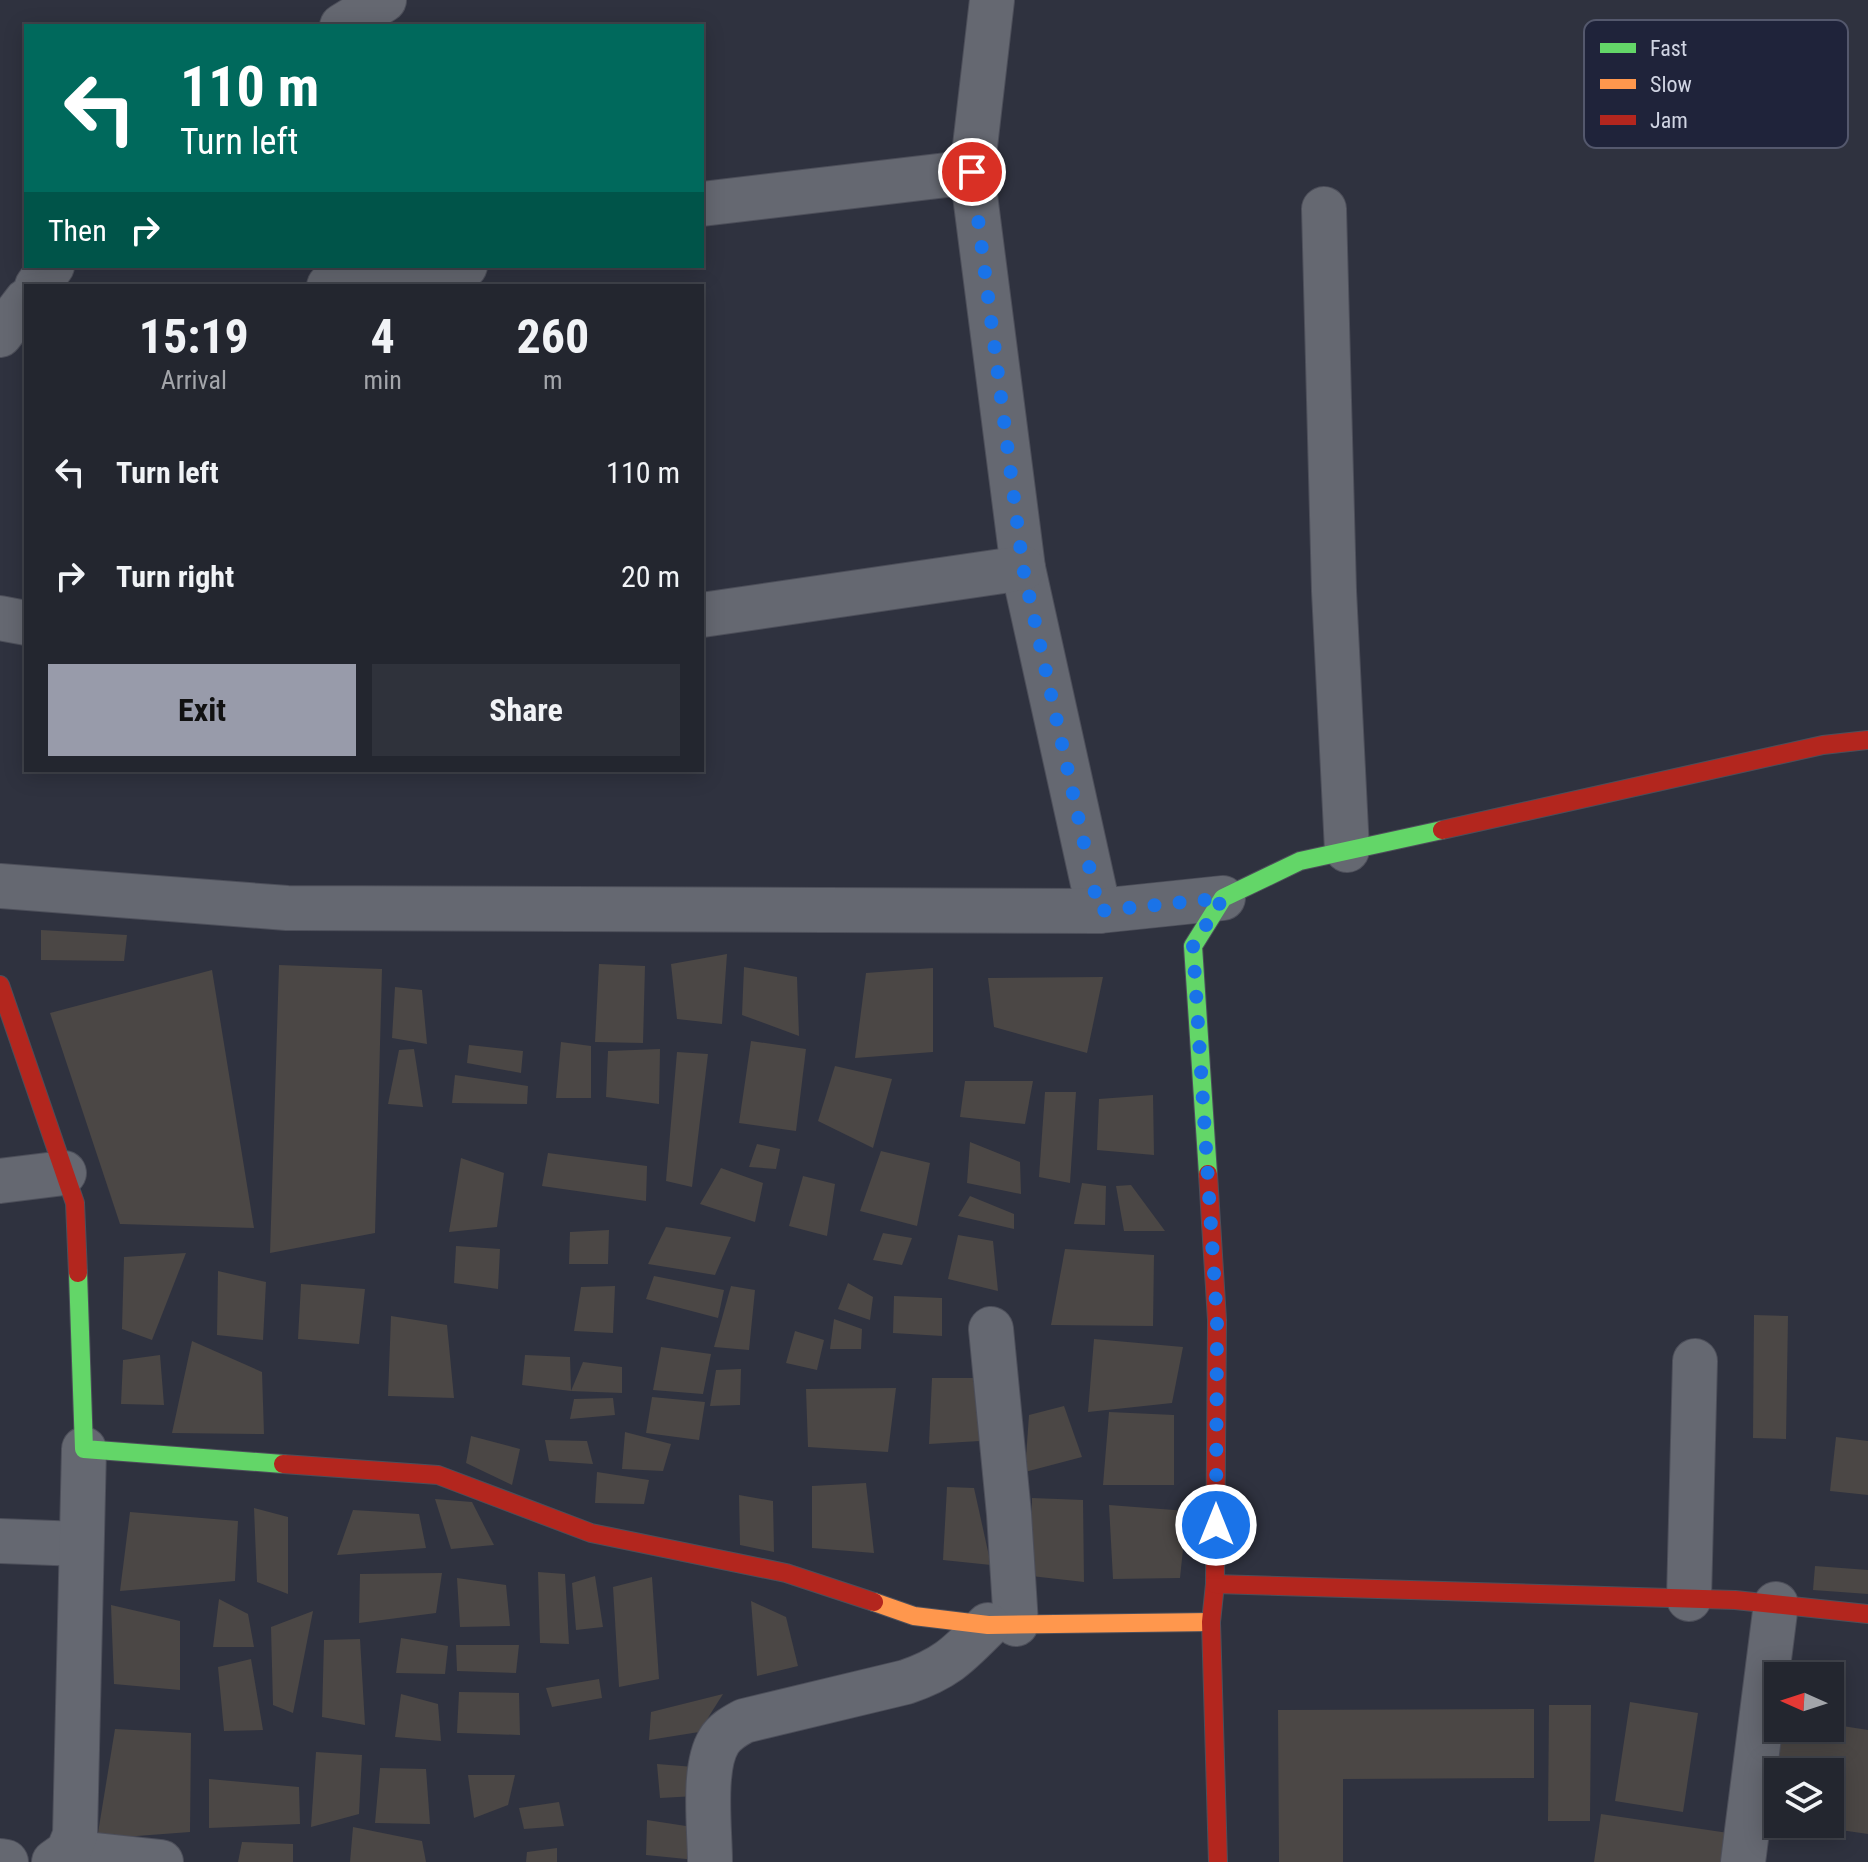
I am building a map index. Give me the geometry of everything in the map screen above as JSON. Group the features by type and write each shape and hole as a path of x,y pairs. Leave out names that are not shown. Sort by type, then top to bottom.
{"street":[{"path":"345,24 384,0"},
{"path":"992,0 972,172 1023,568 1099,911"},
{"path":"704,204 972,172"},
{"path":"1324,209 1334,591 1347,850"},
{"path":"343,284 451,268"},
{"path":"0,335 24,304"},
{"path":"0,347 24,340"},
{"path":"704,615 1023,568"},
{"path":"0,618 24,623"},
{"path":"0,886 287,908 1099,911 1223,898 1300,861 1823,745 1868,740"},
{"path":"1218,1862 1211,1622 1215,1584 1217,1320 1193,946 1223,898"},
{"path":"3,1003 75,1203 84,1449 75,1835 61,1857 161,1862"},
{"path":"0,1181 64,1173"},
{"path":"710,1862 712,1760 719,1741 730,1729 744,1721 906,1682 931,1673 953,1661 1002,1624 1009,1514 991,1329"},
{"path":"1689,1599 1695,1361"},
{"path":"84,1449 438,1475 591,1533 786,1573 914,1616 1002,1624 1211,1622"},
{"path":"0,1541 81,1544"},
{"path":"1215,1584 1689,1599 1868,1614"},
{"path":"1743,1862 1776,1604"},
{"path":"0,1861 6,1862"}],"building":[{"path":"41,930 127,935 124,961 41,960"},
{"path":"727,954 722,1024 677,1019 671,964"},
{"path":"599,964 645,966 643,1043 595,1042"},
{"path":"279,965 382,969 375,1233 270,1253"},
{"path":"744,967 797,977 799,1036 742,1015"},
{"path":"933,968 933,1052 855,1058 866,973"},
{"path":"212,970 254,1228 120,1224 50,1013"},
{"path":"1103,977 1087,1053 994,1027 988,978"},
{"path":"395,987 422,990 427,1044 392,1038"},
{"path":"751,1041 806,1049 796,1131 739,1123"},
{"path":"561,1042 591,1046 591,1098 556,1098"},
{"path":"469,1045 523,1051 521,1073 467,1063"},
{"path":"414,1049 423,1107 388,1104 399,1050"},
{"path":"660,1049 659,1104 606,1097 608,1051"},
{"path":"677,1052 708,1054 692,1187 666,1181"},
{"path":"835,1066 892,1079 873,1148 818,1121"},
{"path":"455,1075 528,1086 527,1104 452,1103"},
{"path":"965,1081 1033,1081 1025,1124 960,1117"},
{"path":"1045,1092 1076,1092 1070,1183 1039,1177"},
{"path":"1153,1095 1154,1155 1097,1150 1099,1099"},
{"path":"970,1142 1020,1162 1021,1194 967,1183"},
{"path":"757,1144 780,1149 776,1169 749,1167"},
{"path":"881,1151 930,1163 917,1226 860,1211"},
{"path":"548,1153 647,1166 646,1201 542,1186"},
{"path":"461,1158 504,1173 497,1227 449,1232"},
{"path":"721,1168 763,1183 755,1222 700,1204"},
{"path":"803,1176 835,1184 827,1236 789,1226"},
{"path":"1082,1183 1106,1186 1105,1225 1074,1224"},
{"path":"1131,1185 1165,1231 1124,1231 1116,1186"},
{"path":"970,1196 1014,1214 1014,1229 958,1216"},
{"path":"666,1227 731,1237 715,1275 648,1264"},
{"path":"609,1230 608,1264 569,1264 570,1232"},
{"path":"883,1233 912,1238 902,1265 873,1260"},
{"path":"958,1235 993,1241 998,1291 948,1279"},
{"path":"456,1246 500,1249 498,1289 454,1283"},
{"path":"1065,1249 1154,1255 1153,1326 1051,1325"},
{"path":"186,1253 152,1340 122,1329 124,1257"},
{"path":"218,1271 266,1282 263,1340 217,1335"},
{"path":"654,1276 724,1290 718,1318 646,1299"},
{"path":"848,1283 873,1297 870,1320 838,1309"},
{"path":"301,1284 365,1289 359,1344 298,1339"},
{"path":"615,1286 613,1333 574,1331 581,1287"},
{"path":"731,1286 755,1290 749,1350 714,1347"},
{"path":"894,1296 942,1298 942,1336 893,1333"},
{"path":"1754,1315 1788,1316 1786,1439 1753,1438"},
{"path":"391,1316 447,1325 454,1398 388,1396"},
{"path":"834,1319 862,1329 861,1349 830,1349"},
{"path":"795,1331 824,1340 817,1370 786,1363"},
{"path":"1094,1339 1183,1347 1172,1403 1088,1412"},
{"path":"192,1341 262,1372 264,1434 172,1433"},
{"path":"661,1347 711,1354 703,1394 653,1390"},
{"path":"160,1355 164,1405 121,1404 123,1360"},
{"path":"525,1355 570,1357 571,1391 522,1385"},
{"path":"583,1362 622,1367 622,1393 571,1391"},
{"path":"741,1369 740,1405 710,1406 716,1370"},
{"path":"932,1378 983,1378 980,1441 929,1444"},
{"path":"896,1388 888,1452 808,1447 806,1389"},
{"path":"652,1397 705,1402 699,1440 646,1433"},
{"path":"613,1398 615,1415 570,1419 574,1399"},
{"path":"1064,1406 1082,1457 1025,1472 1029,1415"},
{"path":"1109,1412 1174,1415 1174,1485 1103,1485"},
{"path":"625,1432 671,1444 663,1471 622,1469"},
{"path":"471,1436 520,1449 512,1485 466,1463"},
{"path":"1836,1437 1868,1441 1868,1495 1830,1491"},
{"path":"545,1440 587,1441 593,1464 549,1461"},
{"path":"597,1472 649,1480 644,1504 595,1503"},
{"path":"866,1483 874,1553 812,1548 812,1486"},
{"path":"947,1487 974,1488 991,1565 943,1560"},
{"path":"739,1495 773,1501 774,1552 740,1545"},
{"path":"1032,1498 1083,1500 1084,1582 1031,1576"},
{"path":"435,1499 472,1502 494,1545 451,1549"},
{"path":"1109,1505 1187,1511 1180,1578 1113,1579"},
{"path":"254,1508 288,1517 288,1594 257,1582"},
{"path":"353,1510 419,1514 426,1548 337,1555"},
{"path":"130,1512 238,1521 235,1581 120,1591"},
{"path":"1815,1566 1868,1570 1868,1594 1813,1590"},
{"path":"538,1572 565,1574 569,1644 540,1643"},
{"path":"442,1573 436,1613 359,1623 360,1574"},
{"path":"595,1576 603,1627 576,1630 572,1583"},
{"path":"652,1577 659,1679 619,1687 613,1587"},
{"path":"457,1578 506,1585 510,1626 460,1627"},
{"path":"219,1599 248,1614 254,1647 213,1647"},
{"path":"751,1601 786,1617 798,1666 757,1676"},
{"path":"111,1605 180,1621 180,1690 114,1684"},
{"path":"313,1611 293,1713 273,1705 271,1627"},
{"path":"401,1638 448,1646 445,1674 396,1673"},
{"path":"360,1639 365,1725 322,1717 324,1640"},
{"path":"456,1645 519,1645 516,1673 457,1671"},
{"path":"251,1659 263,1730 224,1731 218,1667"},
{"path":"599,1679 602,1698 552,1707 546,1688"},
{"path":"459,1692 519,1693 520,1735 457,1733"},
{"path":"401,1694 438,1704 441,1741 395,1737"},
{"path":"723,1694 699,1732 649,1740 651,1712"},
{"path":"1630,1702 1698,1713 1683,1812 1615,1801"},
{"path":"1549,1705 1591,1705 1590,1821 1548,1821"},
{"path":"1534,1709 1534,1778 1343,1779 1343,1862 1279,1862 1278,1710"},
{"path":"1844,1726 1868,1730 1868,1834 1844,1831 1844,1758 1774,1758 1777,1742 1844,1742"},
{"path":"115,1729 191,1733 190,1832 97,1839"},
{"path":"316,1752 362,1755 359,1814 311,1827"},
{"path":"657,1764 694,1767 696,1796 660,1798"},
{"path":"380,1768 426,1769 430,1824 375,1823"},
{"path":"468,1775 515,1775 508,1805 474,1818"},
{"path":"209,1779 299,1787 300,1824 209,1828"},
{"path":"559,1802 564,1826 524,1829 519,1808"},
{"path":"1601,1814 1735,1834 1731,1862 1594,1862"},
{"path":"647,1820 686,1826 696,1860 646,1855"},
{"path":"353,1827 422,1841 426,1862 350,1862"},
{"path":"242,1842 293,1844 293,1862 238,1862"},
{"path":"557,1848 557,1862 526,1862 527,1852"}],"traffic: fast":[{"path":"1208,1174 1193,946 1223,898 1300,861 1442,830"},
{"path":"78,1273 84,1449 283,1464"}],"traffic: slow":[{"path":"874,1602 914,1616 988,1625 1211,1622"}],"traffic: jam":[{"path":"1442,830 1823,745 1868,740"},
{"path":"0,985 75,1203 78,1273"},
{"path":"1208,1174 1217,1320 1215,1584 1211,1622 1218,1862"},
{"path":"283,1464 438,1475 591,1533 786,1573 874,1602"},
{"path":"1215,1584 1735,1600 1868,1614"}],"route":[{"path":"972,172 1023,568 1099,911 1223,898 1193,946 1217,1320 1216,1525"}]}
